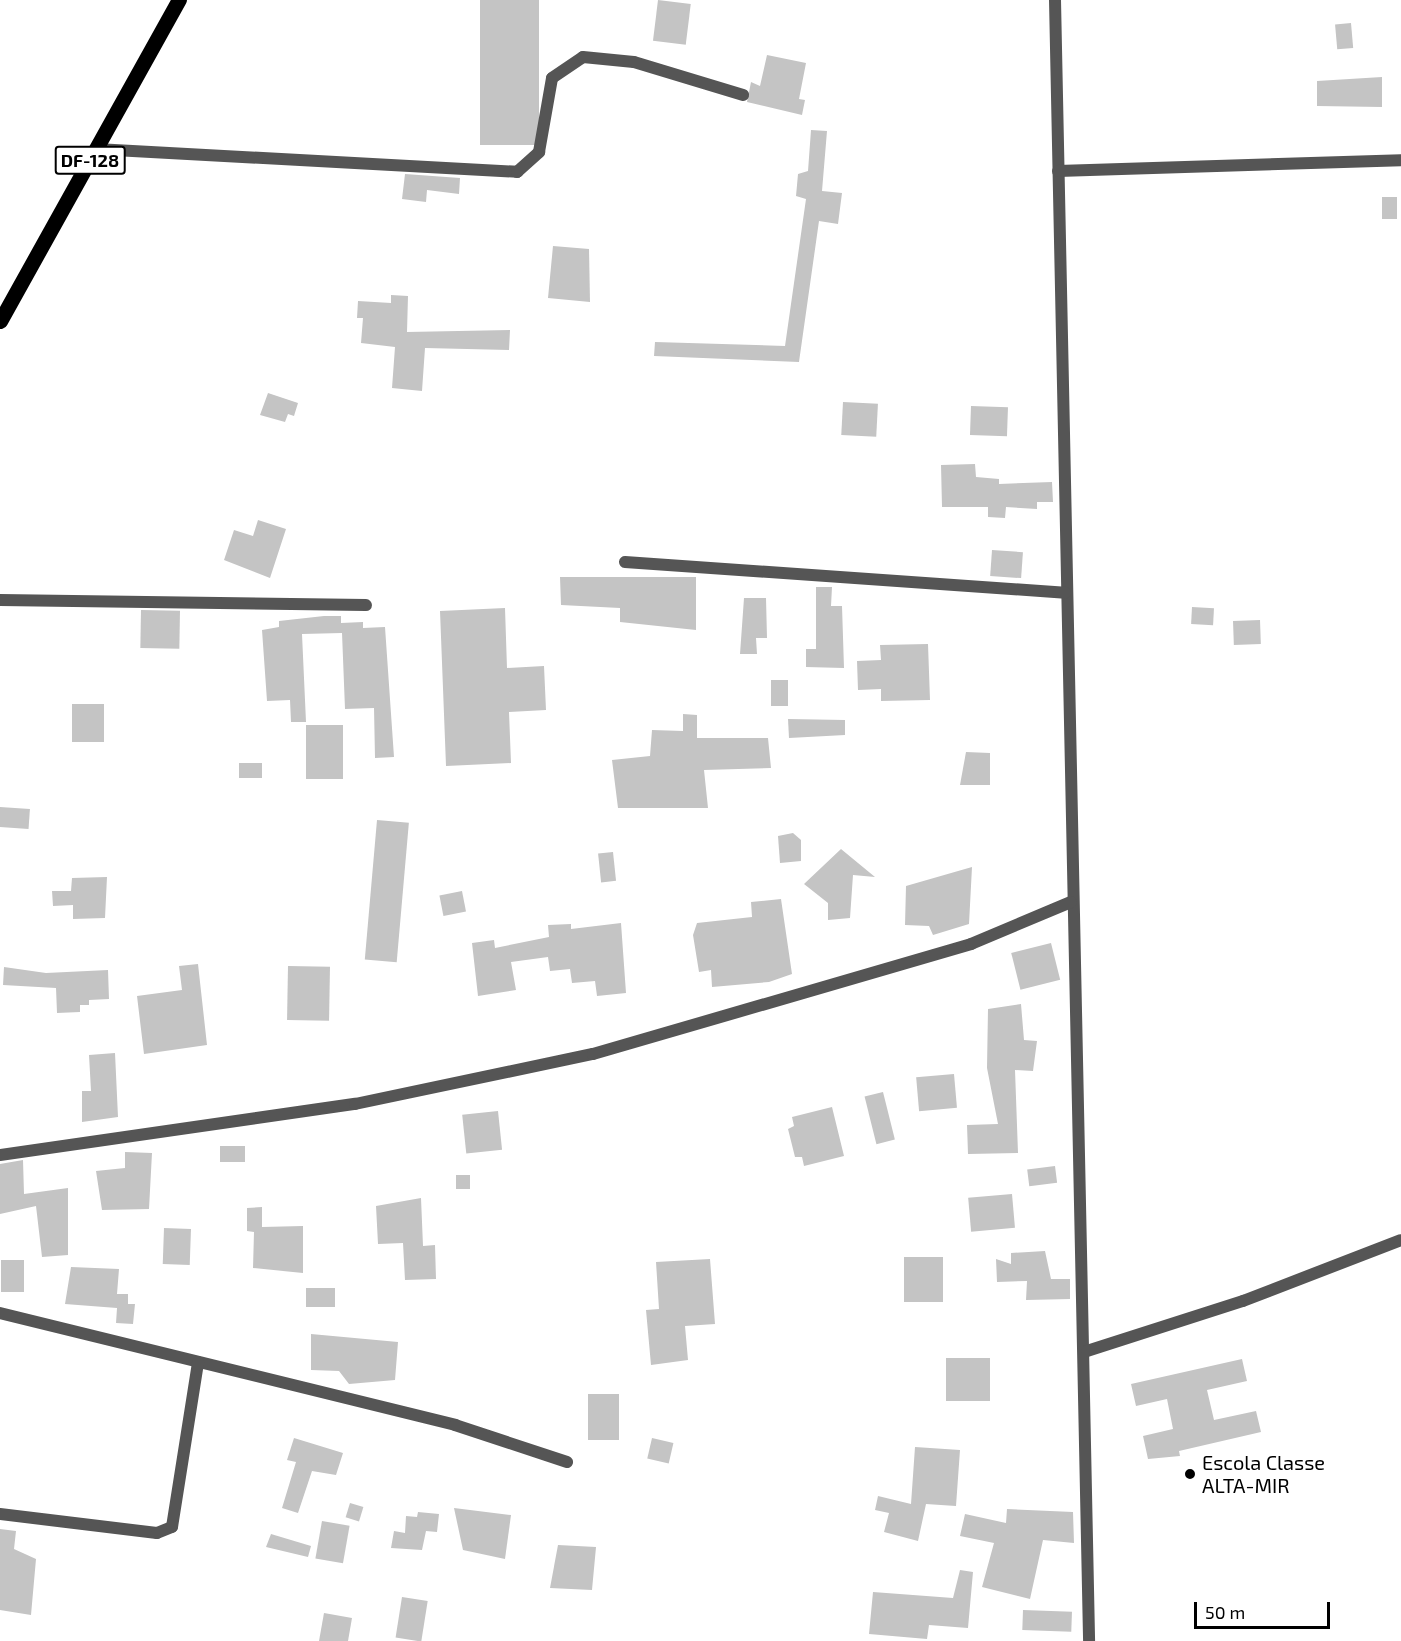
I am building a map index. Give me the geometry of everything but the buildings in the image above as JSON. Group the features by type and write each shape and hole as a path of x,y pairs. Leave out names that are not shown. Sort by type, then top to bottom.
{"main road":[{"name":"DF-128","path":"0,321 179,0"}],"street":[{"path":"1055,0 1071,902 1087,1351 1089,1641"},
{"path":"96,148 517,172 539,152 552,78 583,57 634,62 743,95"},
{"path":"1058,171 1401,160"},
{"path":"625,562 1065,593"},
{"path":"0,600 366,605"},
{"path":"0,1155 356,1104 592,1054 971,944 1071,902"},
{"path":"1087,1351 1243,1301 1401,1240"},
{"path":"0,1313 455,1425 567,1462"},
{"path":"0,1514 157,1533 172,1527 198,1362"}],"place":[{"name":"Escola Classe ALTA-MIR","path":"1190,1474"}]}
